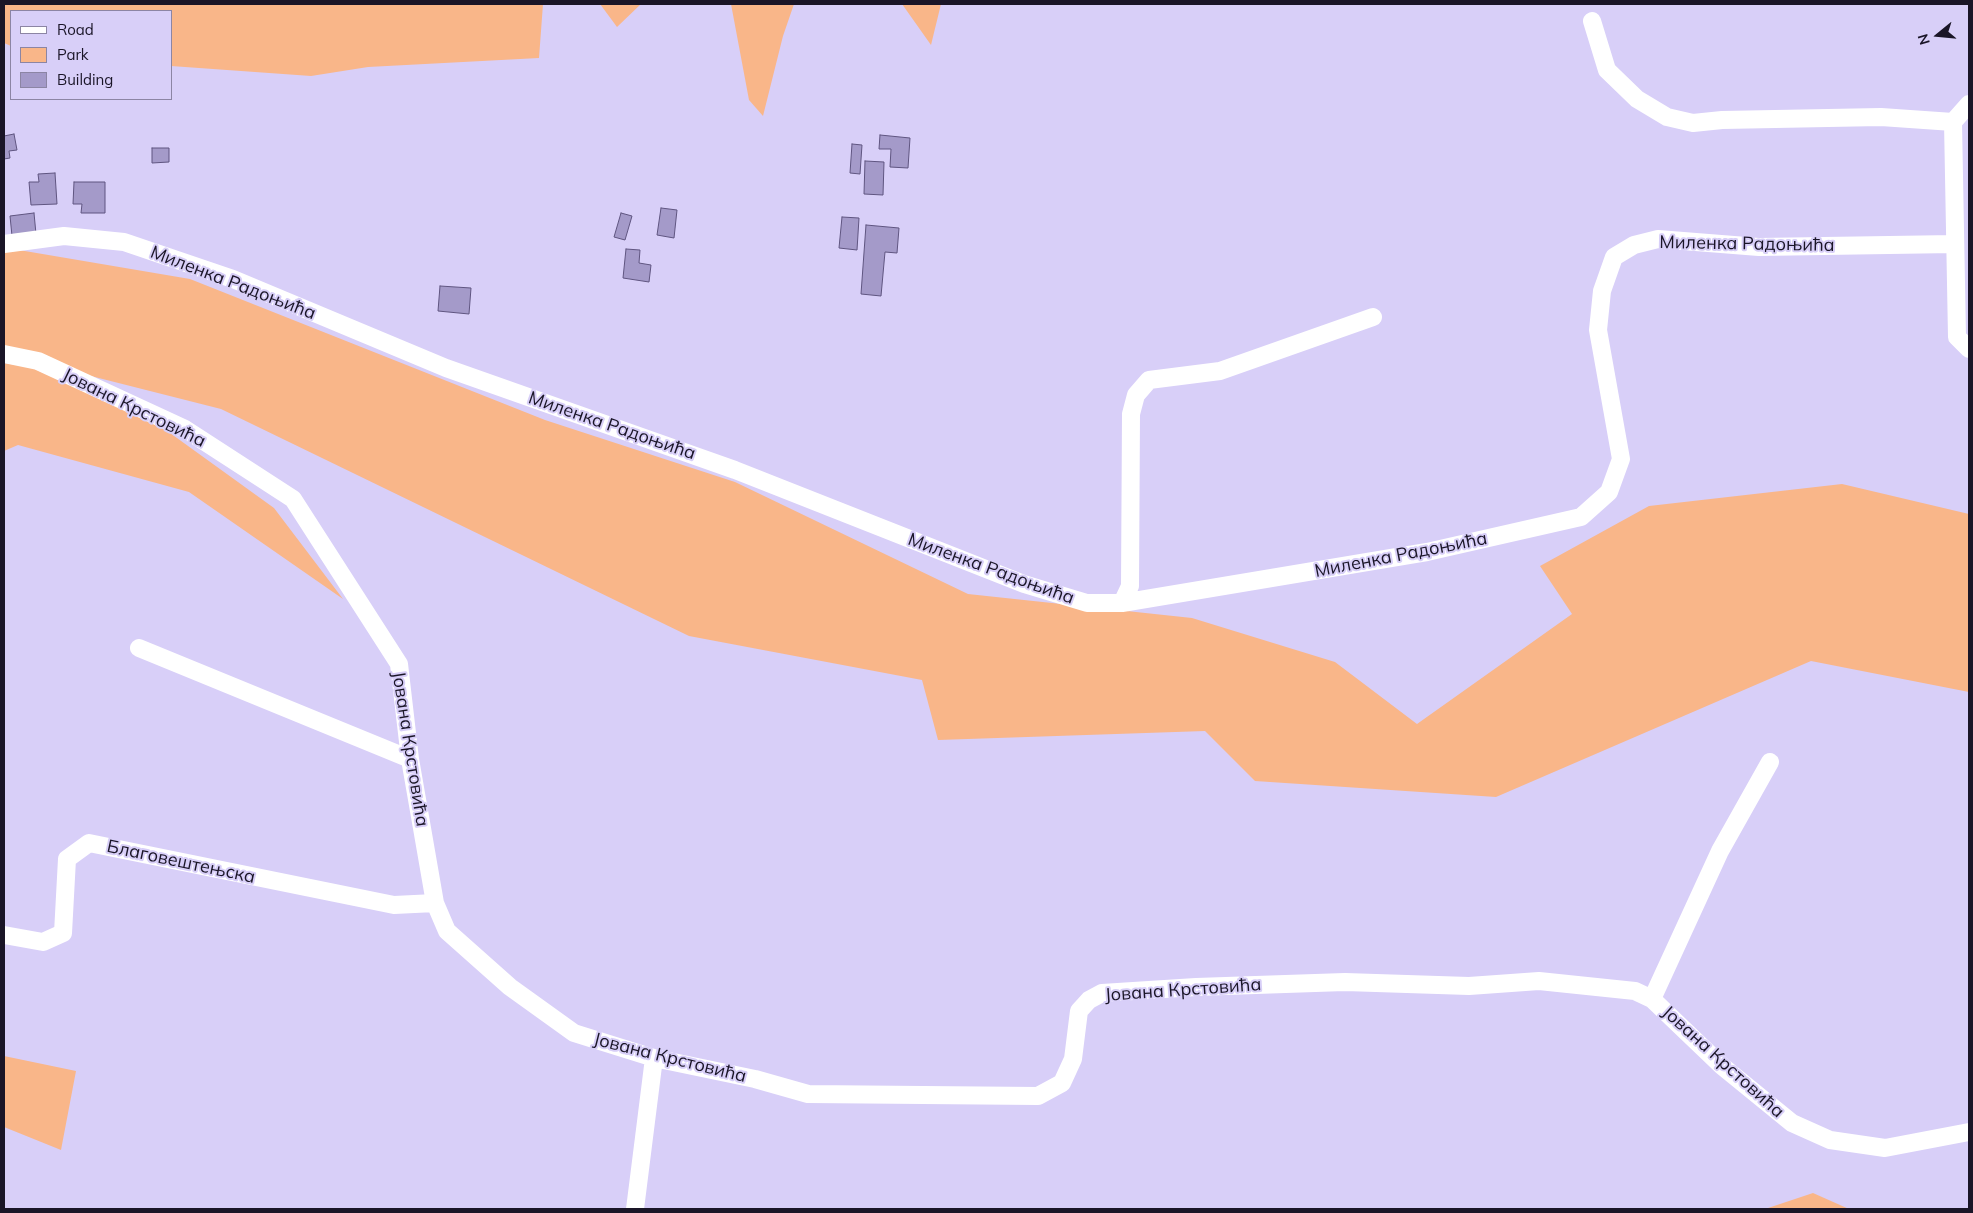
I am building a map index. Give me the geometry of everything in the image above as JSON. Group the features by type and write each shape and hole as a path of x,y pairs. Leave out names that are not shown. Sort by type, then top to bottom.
{"street":[{"path":"1592,21 1607,70 1637,99 1667,117 1693,123 1722,120 1881,117 1953,122"},
{"path":"1969,104 1953,122 1957,337 1969,349"},
{"name":"Миленка Радоњића","path":"4,244 64,236 124,242 233,279 446,368 735,470 1024,584 1087,604 1122,603 1428,552 1581,517 1609,492 1621,459 1598,330 1602,291 1614,257 1634,245 1658,239 1759,247 1954,244"},
{"path":"1122,603 1130,586 1131,414 1136,395 1149,380 1220,371 1373,317"},
{"name":"Јована Крстовића","path":"4,354 38,361 185,429 293,499 398,664 410,759 435,903 446,931 510,987 574,1033 654,1058 808,1094 1038,1096 1062,1083 1073,1059 1079,1011 1089,1000 1102,993 1196,987 1345,982 1469,986 1539,981 1635,991 1652,999 1722,1066 1785,1118 1830,1140 1885,1148 1969,1132"},
{"path":"139,648 410,759"},
{"name":"Јована Крстовића","path":"1652,999 1720,851 1770,762"},
{"name":"Благовештењска","path":"4,935 43,942 63,933 67,859 89,843 394,906 435,903"},
{"path":"635,1209 654,1058"}],"green space":[{"path":"4,4 543,4 539,58 368,67 311,76 172,66 172,10 10,10 10,46 4,43"},
{"path":"600,4 641,4 617,27"},
{"path":"731,4 794,4 783,36 763,116 749,100"},
{"path":"902,4 941,4 931,45"},
{"path":"13,249 190,279 545,420 735,482 968,594 1192,618 1335,662 1417,724 1572,614 1540,566 1649,506 1842,484 1969,514 1969,692 1811,661 1496,797 1255,781 1205,731 938,740 922,680 689,636 221,409 4,354 4,251"},
{"path":"4,363 30,367 152,420 274,508 343,599 189,492 18,445 4,451"},
{"path":"4,1056 76,1071 61,1150 4,1127"},
{"path":"1813,1193 1849,1209 1765,1209"}],"building":[{"path":"14,134 17,150 9,151 10,158 4,159 4,136"},
{"path":"880,135 910,138 908,168 890,167 891,149 879,149"},
{"path":"852,144 862,145 860,174 850,173"},
{"path":"152,148 169,148 169,162 152,163"},
{"path":"865,161 884,162 883,195 864,194"},
{"path":"55,173 57,204 31,205 29,182 39,182 38,174"},
{"path":"74,182 105,182 105,213 81,213 82,204 73,204"},
{"path":"661,208 677,210 674,238 657,235"},
{"path":"34,213 36,234 12,236 10,216"},
{"path":"621,213 632,216 625,240 614,237"},
{"path":"842,217 859,218 857,250 839,248"},
{"path":"866,225 899,228 897,253 885,252 881,296 861,294"},
{"path":"626,249 640,250 639,263 651,265 649,282 623,278"},
{"path":"440,286 471,288 469,314 438,311"}]}
